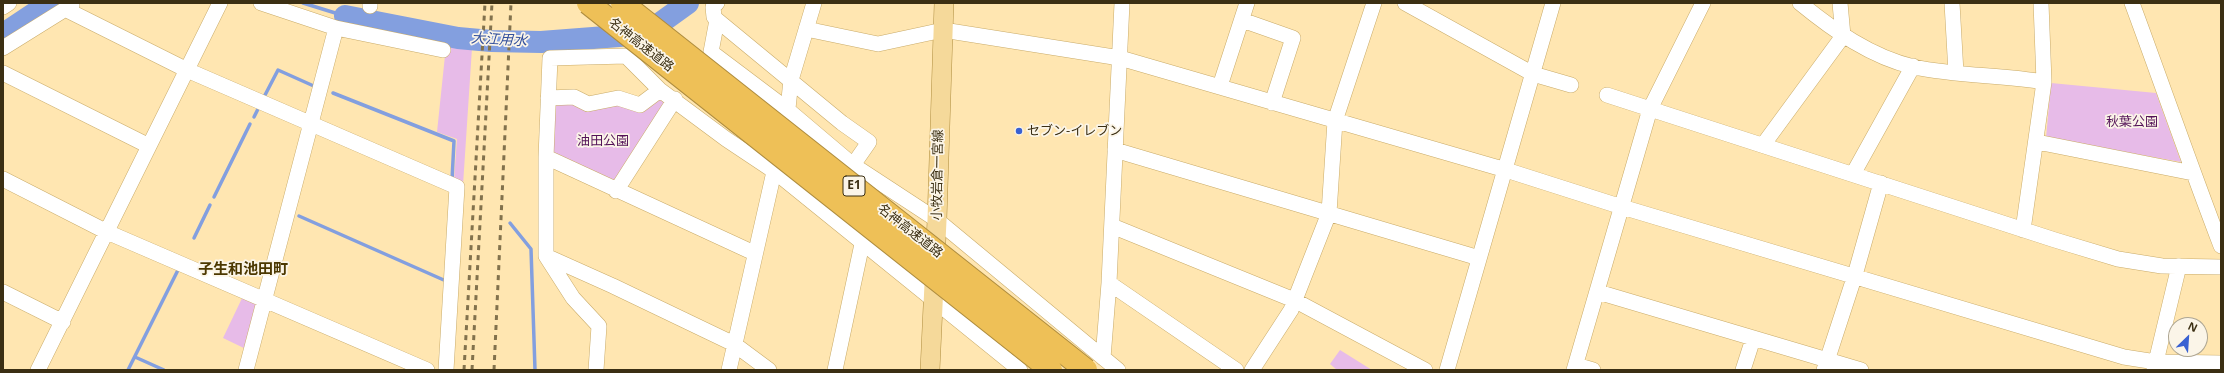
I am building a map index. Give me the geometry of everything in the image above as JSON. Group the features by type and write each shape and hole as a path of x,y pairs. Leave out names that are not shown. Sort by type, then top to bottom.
{"highway":[{"name":"名神高速道路","path":"588,3 1051,370"},
{"name":"名神高速道路","path":"622,3 1094,364"}],"main road":[{"name":"小牧岩倉一宮線","path":"930,370 934,300 944,3"}],"street":[{"path":"3,7 9,3"},
{"path":"38,370 220,3"},
{"path":"260,3 336,28 443,50"},
{"path":"717,3 713,7 714,17 717,20 869,142 854,165"},
{"path":"729,370 754,253 788,110 791,80 814,3"},
{"path":"1094,364 1110,283 1122,3"},
{"path":"1220,86 1247,3"},
{"path":"1252,370 1290,310 1329,213 1335,121 1374,3"},
{"path":"1405,3 1533,74 1571,85"},
{"path":"1447,370 1553,3"},
{"path":"1593,370 1575,367 1650,109 1702,3"},
{"path":"1800,3 1844,36 1873,51 1913,66 1956,73 2013,77 2044,82"},
{"path":"1763,145 1844,36 1840,3"},
{"path":"1952,3 1956,73"},
{"path":"2023,230 2037,142 2044,82 2041,3"},
{"path":"2134,4 2193,173 2221,246"},
{"path":"3,48 70,6 187,70 457,187 446,370"},
{"path":"717,20 711,52 788,110 854,165 937,220 1094,364 1118,370"},
{"path":"1242,20 1293,38 1272,103"},
{"path":"246,370 336,28"},
{"path":"806,29 878,44 943,30 1120,58 1506,170 1622,207 1855,275 2155,366 2221,363"},
{"path":"596,370 599,326 572,298 546,256 546,157 550,58 626,56 660,90 675,99 726,139 774,171 862,244 1020,370"},
{"path":"1853,174 1913,66"},
{"path":"3,73 150,146"},
{"path":"548,98 574,97 588,104 618,98 640,105 660,90"},
{"path":"1607,95 2023,230 2118,259 2162,266 2221,267"},
{"path":"616,191 675,99"},
{"path":"2037,142 2193,173"},
{"path":"1115,150 1479,258"},
{"path":"546,157 616,191 754,253"},
{"path":"3,179 107,232 427,370"},
{"path":"1826,365 1855,275 1881,183"},
{"path":"1112,226 1294,300 1426,370"},
{"path":"835,370 862,244"},
{"path":"546,256 734,344 769,370"},
{"path":"2155,366 2179,266"},
{"path":"1110,283 1236,370"},
{"path":"3,292 63,322"},
{"path":"1598,292 1753,339 1826,365 1861,370"},
{"path":"1743,370 1753,339"}],"green space":[{"path":"446,46 472,48 463,185 454,180 457,139 437,132"},
{"name":"秋葉公園","path":"2051,83 2156,93 2181,162 2046,138"},
{"name":"油田公園","path":"661,97 668,101 615,182 552,153 553,105"},
{"path":"244,294 259,302 248,350 223,338"},
{"path":"1340,350 1372,370 1337,370 1330,364"}],"water":[{"path":"30,3 65,3 3,42 3,21"}],"waterway":[{"name":"大江用水","path":"303,3 345,16"},
{"name":"大江用水","path":"345,16 458,38 491,41 541,42 645,34 688,3"},
{"path":"264,97 278,70 316,87"},
{"path":"333,93 454,141 452,180"},
{"path":"254,117 258,109"},
{"path":"214,197 250,124"},
{"path":"194,238 210,205"},
{"path":"299,216 446,281"},
{"path":"510,223 531,249 535,370"},
{"path":"128,370 179,268"},
{"path":"135,357 164,370"}],"railway":[{"path":"464,370 485,3"},
{"path":"472,370 492,3"},
{"path":"494,370 511,3"}],"place":[{"name":"セブン-イレブン","path":"1019,131"}],"district":[{"name":"子生和池田町","path":"243,270"}]}
